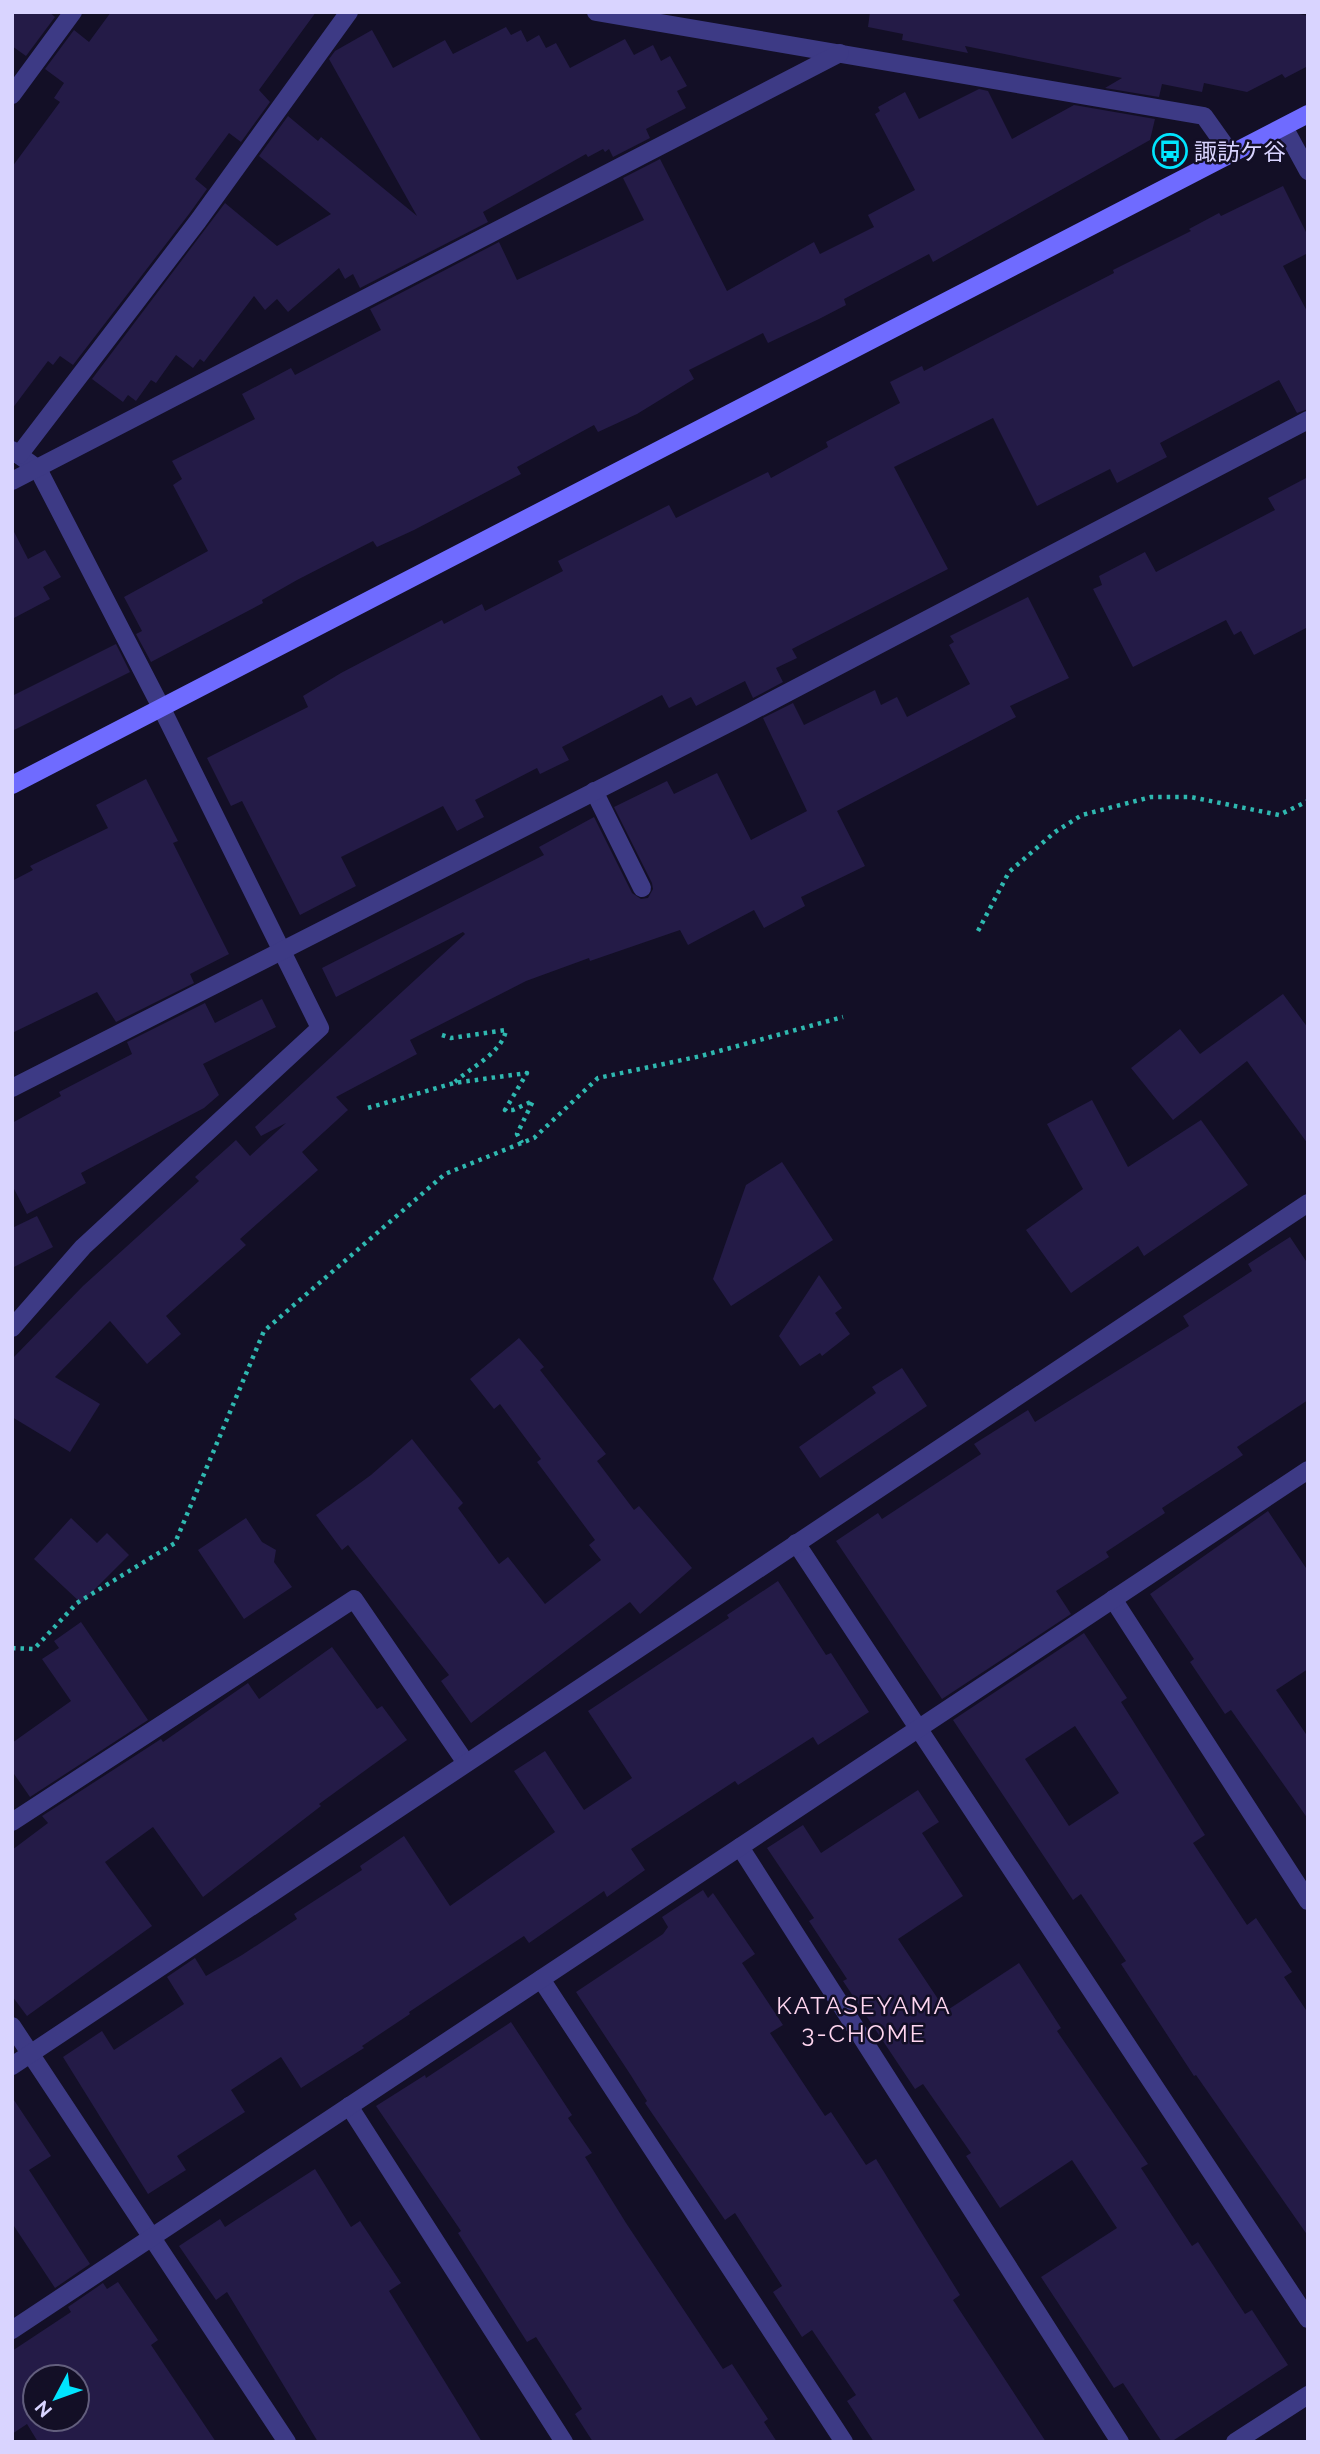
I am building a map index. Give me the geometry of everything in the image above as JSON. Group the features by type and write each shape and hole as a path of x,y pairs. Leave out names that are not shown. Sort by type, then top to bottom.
{"street":[{"path":"12,95 73,12"},
{"path":"12,1328 83,1247 320,1028 162,709 37,469 16,453 198,221 349,12"},
{"path":"596,12 1204,116 1231,154"},
{"path":"12,481 840,53"},
{"path":"12,785 1308,114"},
{"path":"1284,127 1308,171"},
{"path":"12,1088 594,791 1308,420"},
{"path":"594,791 642,888"},
{"path":"12,2066 1308,1203"},
{"path":"12,2330 1308,1470"},
{"path":"796,1543 1308,2319"},
{"path":"12,1822 354,1599 466,1763"},
{"path":"1113,1599 1308,1901"},
{"path":"740,1847 1119,2442"},
{"path":"541,1979 844,2442"},
{"path":"12,2026 287,2442"},
{"path":"349,2106 564,2442"},
{"path":"1235,2442 1308,2395"}],"path":[{"path":"978,931 1009,872 1055,832 1082,815 1151,797 1191,797 1279,815 1308,801"},
{"path":"12,1648 34,1649 77,1603 175,1543 264,1331 446,1174 534,1138 598,1078 701,1056 843,1017"},
{"path":"442,1035 451,1038 506,1030 505,1036 491,1053 454,1083"},
{"path":"368,1108 454,1083 527,1073 505,1110 513,1111 533,1101 517,1134 522,1143"}],"building":[{"path":"12,12 49,12 55,17 26,56 12,46"},
{"path":"111,12 316,12 259,90 270,102 241,142 229,133 195,179 207,189 189,214 73,365 60,356 53,365 48,361 12,409 12,167 60,102 54,98 64,83 45,69 74,30 89,42"},
{"path":"870,12 1290,12 1308,16 1308,66 1285,78 1282,74 1247,92 1204,83 1202,92 1162,84 1159,97 1105,88 1122,78 965,46 968,53 902,40 903,34 868,27"},
{"path":"506,27 511,35 521,30 527,42 539,35 546,48 556,43 570,68 625,39 634,55 653,45 661,61 670,56 687,86 677,91 686,108 646,129 650,138 613,157 609,149 605,152 603,149 588,157 586,154 483,212 488,222 360,288 353,274 345,279 339,268 288,312 277,299 265,310 254,296 204,362 200,359 193,368 176,355 156,383 151,380 136,401 128,395 123,402 92,379 225,203 277,246 331,214 259,156 288,116 318,141 321,137 417,216 329,59 335,51 372,30 393,68 445,40 453,54"},
{"path":"979,89 988,91 1012,139 1074,105 1155,119 1150,140 933,262 929,254 844,299 846,305 819,319 768,343 763,333 689,370 694,379 637,414 598,432 594,425 517,467 521,474 377,547 373,541 297,580 262,600 263,603 151,662 136,634 142,631 124,597 208,551 173,485 182,479 172,461 255,419 242,394 291,368 295,375 381,330 370,309 499,242 517,280 644,220 623,178 660,159 727,291 814,242 820,254 874,227 868,215 915,190 875,114 880,111 878,107 905,92 919,119"},
{"path":"1283,186 1308,236 1308,253 1283,266 1308,313 1308,409 1297,413 1279,380 1160,443 1167,457 1117,483 1110,469 1037,506 993,418 894,467 948,569 792,649 797,658 776,668 783,682 753,698 745,681 696,706 691,697 669,708 662,695 562,747 569,760 540,774 537,768 475,800 484,817 457,831 443,806 341,857 356,886 300,915 242,801 231,806 207,758 308,707 303,696 341,673 442,620 444,624 482,604 485,611 563,571 558,561 669,505 676,518 768,472 771,478 828,447 826,442 900,403 890,382 922,366 924,371 1114,273 1113,270 1191,231 1189,229 1219,213 1221,216"},
{"path":"1308,477 1308,627 1254,655 1241,631 1234,635 1226,620 1133,667 1093,589 1102,585 1099,576 1145,552 1156,572 1275,510 1268,498"},
{"path":"12,528 28,559 45,550 61,577 43,587 50,599 12,619"},
{"path":"1028,597 1069,678 1010,706 1016,717 837,811 865,866 801,897 805,906 764,928 754,910 688,945 680,930 590,961 589,958 526,981 410,1040 417,1054 336,1097 348,1110 302,1152 318,1170 240,1239 246,1245 166,1316 181,1334 147,1364 110,1321 55,1377 100,1404 70,1452 12,1417 12,1359 83,1286 199,1181 195,1177 236,1140 250,1156 286,1123 261,1136 255,1127 465,934 463,932 336,997 322,968 544,855 539,847 594,817 632,893 641,899 648,898 653,889 652,883 614,807 667,781 674,794 717,773 751,840 807,811 763,718 793,703 804,725 875,690 881,705 897,697 907,717 970,684 949,645 954,642 950,636"},
{"path":"116,644 130,672 12,731 12,696"},
{"path":"146,779 178,841 173,843 229,954 190,974 194,983 116,1022 97,992 12,1033 12,881 33,870 30,866 108,828 96,805"},
{"path":"1283,994 1308,1028 1308,1144 1247,1061 1173,1120 1131,1068 1180,1029 1200,1054"},
{"path":"262,999 276,1027 203,1064 219,1095 204,1108 81,1173 86,1183 27,1214 12,1185 12,1123 61,1096 59,1092 132,1054 127,1042 205,1003 215,1023"},
{"path":"1092,1100 1128,1167 1201,1120 1248,1185 1144,1256 1138,1246 1071,1293 1026,1230 1083,1189 1047,1124"},
{"path":"782,1162 833,1240 731,1306 713,1279 746,1185"},
{"path":"37,1216 53,1247 12,1268 12,1228"},
{"path":"1290,1237 1308,1264 1308,1400 1237,1447 1243,1455 1162,1508 1165,1513 1106,1552 1109,1557 1056,1591 1071,1614 942,1699 836,1541 878,1513 882,1519 981,1454 974,1444 1028,1410 1035,1422 1189,1326 1183,1316 1252,1271 1248,1264"},
{"path":"819,1275 842,1308 835,1313 850,1334 822,1356 820,1353 800,1366 779,1336"},
{"path":"519,1338 544,1367 540,1370 606,1454 597,1461 634,1510 639,1506 692,1568 640,1614 630,1602 471,1723 441,1681 449,1675 348,1545 342,1550 316,1515 371,1475 412,1439 463,1503 458,1508 499,1564 508,1557 545,1604 601,1560 589,1545 595,1540 537,1462 541,1459 500,1404 494,1409 470,1379"},
{"path":"902,1368 927,1406 820,1478 799,1447 876,1393 872,1387"},
{"path":"1268,1511 1308,1571 1308,1669 1276,1690 1308,1737 1308,1819 1231,1710 1225,1714 1190,1662 1194,1659 1150,1594"},
{"path":"71,1518 97,1543 107,1533 129,1555 81,1603 34,1559"},
{"path":"246,1518 262,1542 276,1550 274,1562 292,1587 244,1619 198,1550"},
{"path":"778,1581 826,1655 831,1653 869,1712 818,1745 813,1737 738,1785 735,1781 631,1849 645,1870 607,1897 604,1891 529,1943 524,1936 409,2012 410,2014 362,2046 364,2048 301,2088 281,2057 231,2090 245,2112 177,2156 186,2170 148,2194 63,2057 102,2031 114,2050 184,2004 167,1977 195,1958 206,1976 242,1955 297,1919 294,1914 362,1870 360,1866 404,1836 450,1906 555,1832 514,1771 545,1751 584,1810 632,1778 588,1711 729,1618 727,1615"},
{"path":"81,1622 148,1720 30,1797 12,1771 12,1743 71,1701 42,1659 59,1648 54,1641"},
{"path":"1084,1633 1127,1698 1121,1702 1205,1835 1193,1843 1247,1925 1256,1918 1292,1972 1284,1977 1308,2013 1308,2236 1196,2075 1194,2076 1121,1964 1126,1961 1081,1894 1073,1900 953,1720","holes":["1075,1726 1119,1793 1069,1826 1025,1759"]},
{"path":"332,1647 377,1709 382,1706 407,1740 319,1804 321,1806 203,1897 153,1827 105,1862 152,1926 27,2016 12,1996 12,1850 48,1823 42,1816 161,1739 163,1742 248,1683 259,1699"},
{"path":"918,1790 939,1822 922,1833 963,1896 898,1939 946,2011 1019,1963 1061,2028 1057,2031 1148,2164 1141,2168 1192,2246 1198,2242 1245,2314 1252,2310 1288,2365 1171,2442 1162,2442 1123,2383 1114,2388 1041,2277 1117,2228 1072,2160 1000,2208 966,2156 971,2153 923,2084 915,2089 843,1981 847,1979 809,1921 814,1918 767,1848 803,1825 821,1853"},
{"path":"703,1890 708,1898 713,1893 755,1954 742,1963 783,2025 770,2033 825,2116 831,2112 866,2165 876,2159 960,2295 953,2300 1046,2442 874,2442 847,2401 856,2395 812,2330 802,2337 773,2292 782,2286 735,2213 725,2220 645,2103 647,2101 576,1992 663,1934 668,1927 662,1917"},
{"path":"511,2022 572,2115 568,2118 592,2153 585,2157 626,2223 723,2369 732,2364 768,2419 764,2422 777,2442 593,2442 575,2414 582,2409 536,2337 527,2342 458,2233 461,2231 376,2106 425,2075 426,2078"},
{"path":"12,2097 51,2156 29,2170 90,2264 55,2288 12,2223"},
{"path":"315,2169 351,2227 360,2221 401,2283 389,2291 482,2442 318,2442 227,2292 216,2300 179,2246 220,2219 225,2227"},
{"path":"118,2282 158,2340 151,2345 216,2442 38,2442 32,2433 91,2433 91,2363 21,2363 21,2428 12,2434 12,2351 71,2312 68,2307 103,2283 107,2289"}],"place":[{"name":"諏訪ケ谷","path":"1170,151"}],"district":[{"name":"KATASEYAMA 3-CHOME","path":"864,2019"}]}
